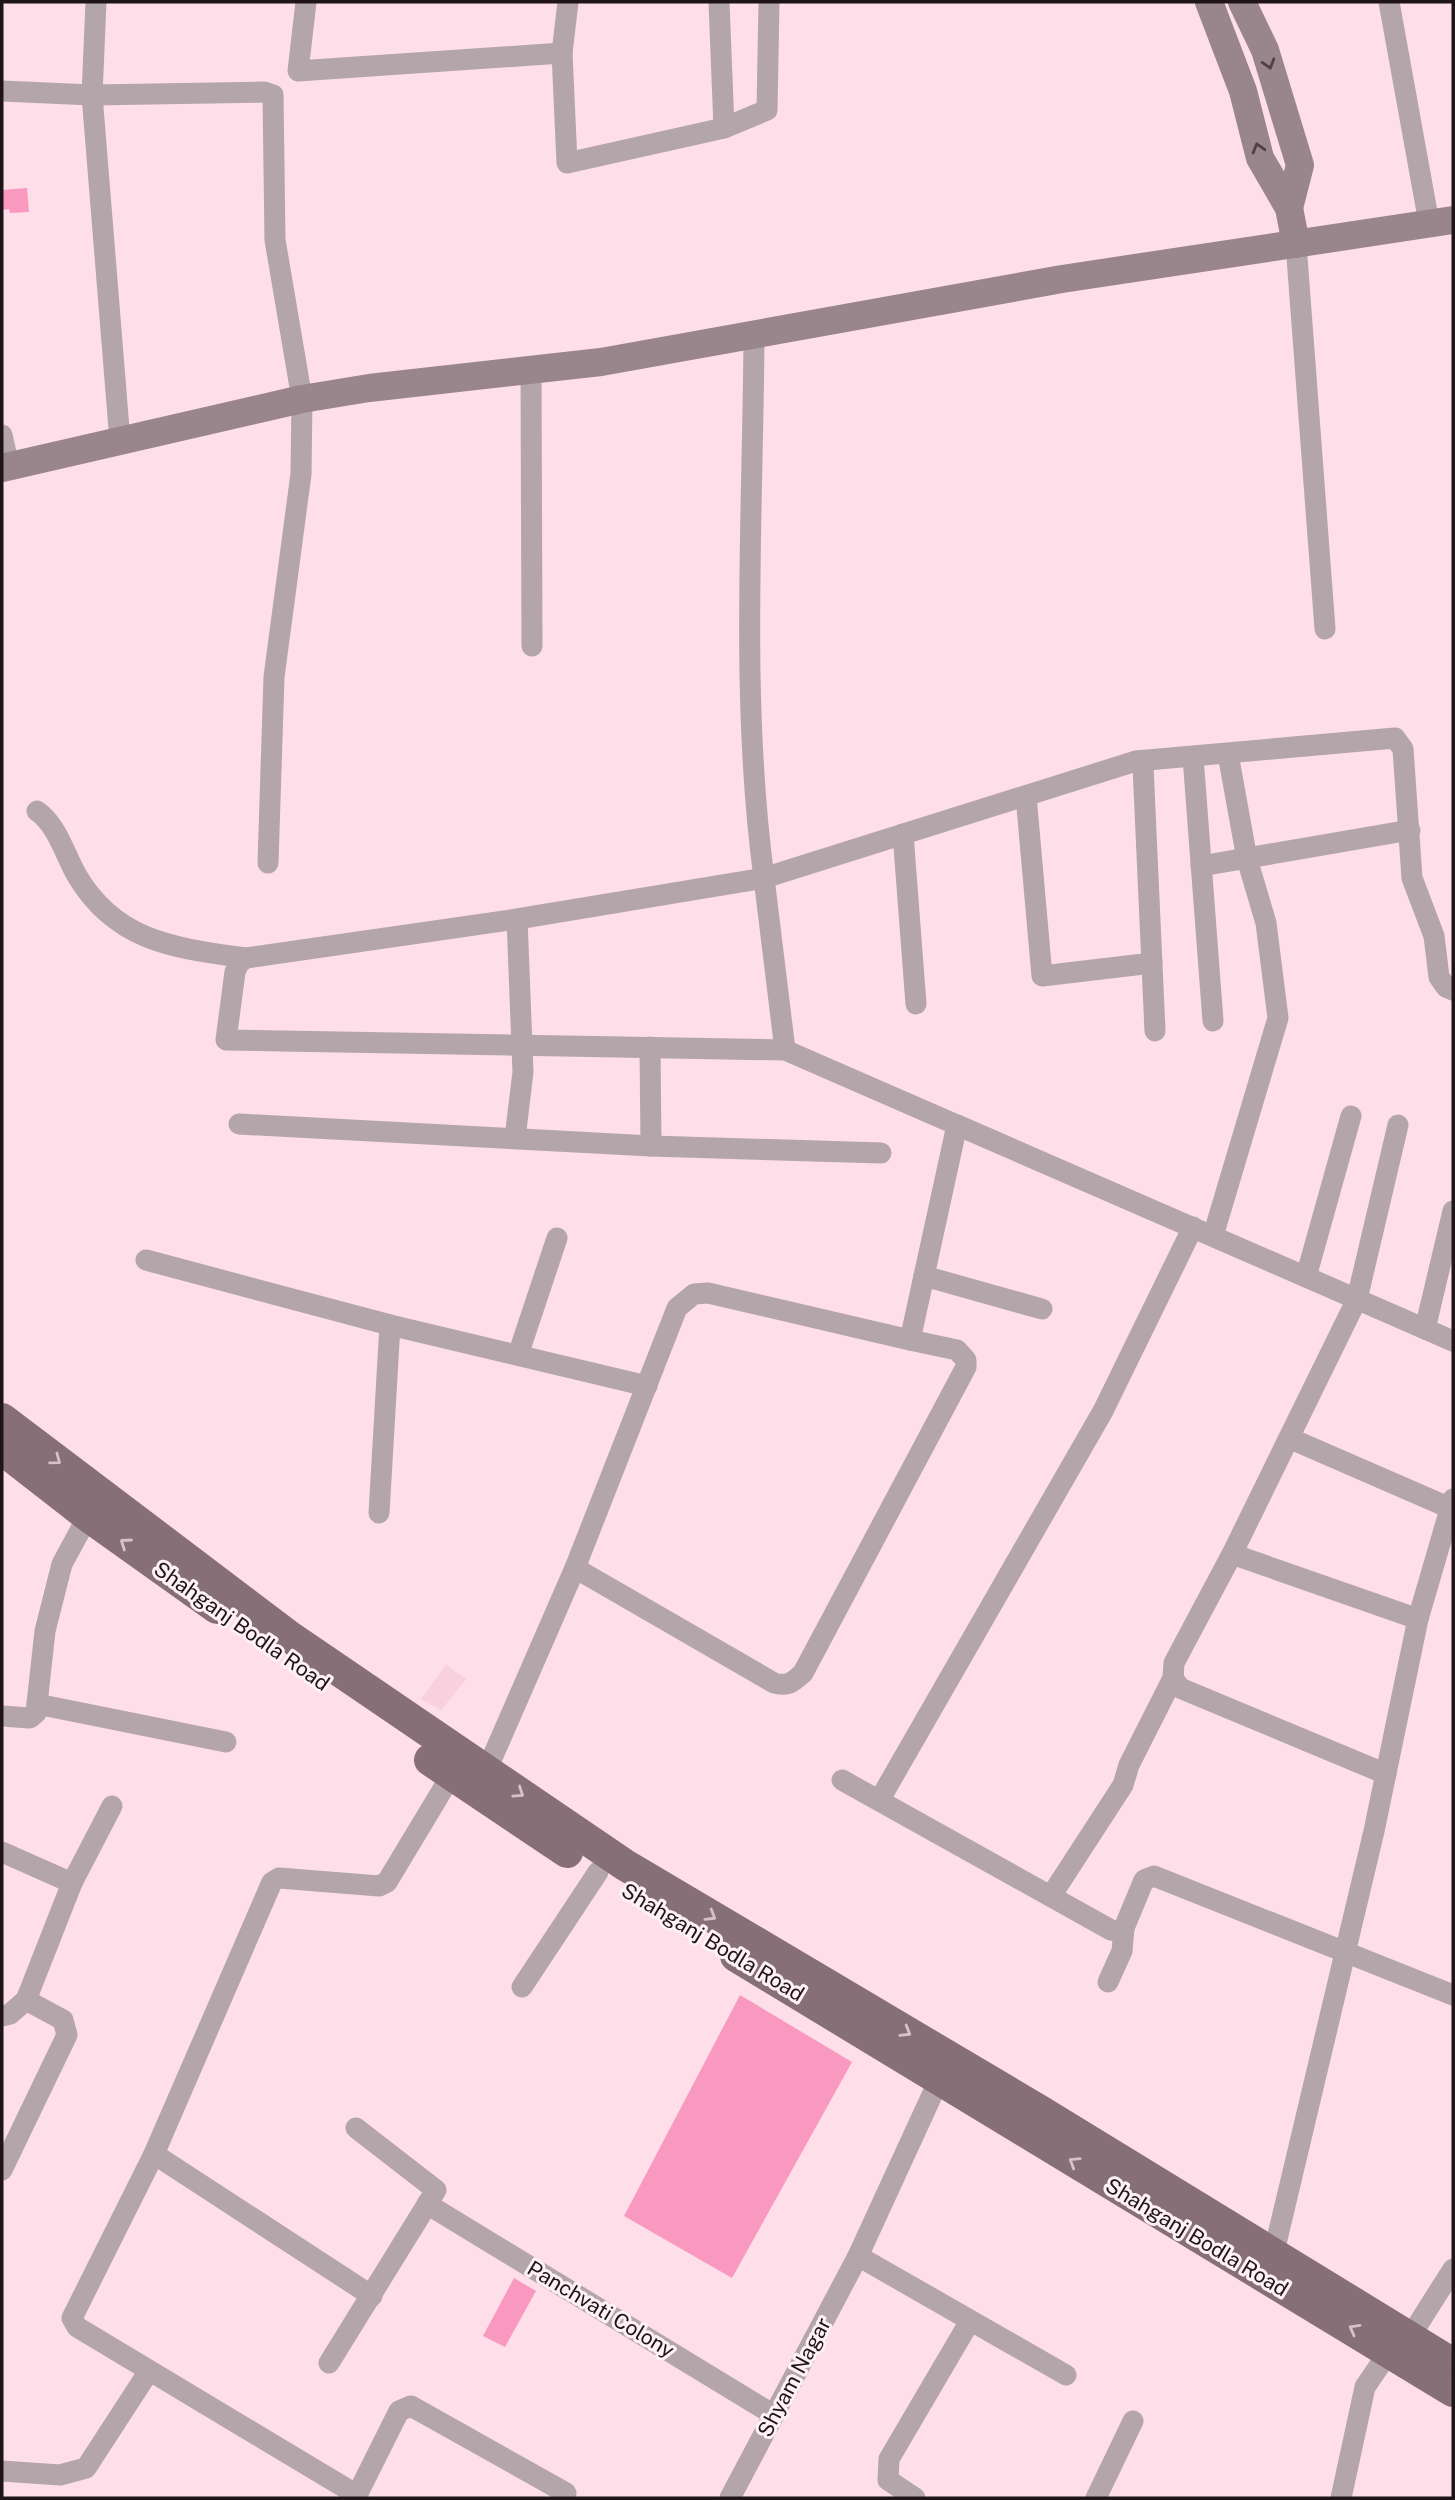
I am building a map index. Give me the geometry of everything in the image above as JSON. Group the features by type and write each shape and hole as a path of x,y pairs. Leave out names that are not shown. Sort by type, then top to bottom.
{"main road":[{"path":"1209,2 1243,91 1260,158 1289,208 1296,244"},
{"path":"1242,2 1265,50 1300,165 1289,208"},
{"path":"6,467 302,398 601,362 1062,279 1441,222"},
{"path":"2,1419 469,1774 647,1890 945,2068 1273,2256 1400,2344 1453,2364"},
{"name":"Shahganj Bodla Road","path":"2,1449 88,1516 469,1774 598,1872 647,1890"},
{"name":"Shahganj Bodla Road","path":"945,2068 1265,2279 1400,2344 1453,2391"}],"street":[{"path":"96,2 92,95 120,441"},
{"path":"306,2 298,71 562,53"},
{"path":"568,2 562,53 567,163 724,128 767,110 769,2"},
{"path":"719,2 724,128"},
{"path":"1389,2 1441,222"},
{"path":"2,91 92,95 264,92 272,95 275,240 302,398 301,474 274,677 268,863"},
{"path":"1296,244 1325,629"},
{"path":"754,335 751,705 754,805 785,1050"},
{"path":"531,369 532,646"},
{"path":"2,435 6,467"},
{"path":"37,811 49,821 89,893 118,922 145,938 166,945 246,958 517,919 764,878 1136,761 1395,738 1403,750 1416,895 1433,929 1439,977 1446,987 1453,990"},
{"path":"1213,1236 1278,1018 1266,923 1247,859 1228,754"},
{"path":"1193,757 1213,1021"},
{"path":"1136,761 1143,766 1155,1031"},
{"path":"1026,796 1042,976 1152,963"},
{"path":"1201,866 1410,830"},
{"path":"903,834 916,1004"},
{"path":"515,1138 522,1097 517,919"},
{"path":"246,958 239,963 235,972 226,1040 785,1050 1453,1341"},
{"path":"650,1047 651,1146"},
{"path":"1306,1277 1351,1116"},
{"path":"239,1124 651,1146 881,1153"},
{"path":"910,1340 957,1125"},
{"path":"1051,1896 1118,1795 1173,1678 1174,1663 1232,1554 1357,1299 1398,1125"},
{"path":"1425,1329 1453,1211"},
{"path":"880,1799 1103,1411 1193,1227"},
{"path":"518,1355 558,1238"},
{"path":"146,1260 390,1325 647,1386"},
{"path":"924,1276 1042,1309"},
{"path":"569,2496 411,2406 399,2411 356,2497 77,2327 72,2318 154,2154 272,1882 279,1878 383,1885 469,1774 575,1568 677,1308 694,1294 708,1293 957,1350 965,1360 965,1367 803,1672 793,1683 783,1686 774,1683 575,1568"},
{"path":"379,1513 390,1325"},
{"path":"1273,2256 1386,1774 1418,1619 1450,1517 1289,1438"},
{"path":"2,1716 34,1717 45,1631 62,1564 88,1516"},
{"path":"1232,1554 1418,1619"},
{"path":"1173,1678 1180,1688 1386,1774"},
{"path":"37,1704 226,1741"},
{"path":"842,1780 1111,1930 1124,1928"},
{"path":"2,2016 10,2014 26,2000 72,1883 112,1806"},
{"path":"2,1852 72,1883"},
{"path":"522,1987 598,1872"},
{"path":"1108,1982 1122,1951 1124,1928 1144,1881 1154,1876 1452,1992"},
{"path":"3,2163 67,2035 63,2021 26,2000"},
{"name":"Shyam Nagar","path":"730,2498 858,2256 945,2068"},
{"path":"329,2363 436,2190 356,2128"},
{"path":"154,2154 372,2296"},
{"name":"Panchvati Colony","path":"428,2204 774,2415"},
{"path":"858,2256 1066,2375"},
{"path":"1341,2498 1365,2387 1400,2344 1453,2269"},
{"path":"915,2498 888,2480 889,2459 970,2321"},
{"path":"2,2471 60,2475 86,2468 149,2371"},
{"path":"1096,2498 1133,2421"}],"shaded area":[{"path":"446,1665 466,1679 441,1710 421,1699"}],"building":[{"path":"27,188 29,212 10,213 9,209 2,210 2,190"},
{"path":"740,1995 852,2062 732,2278 624,2216"},
{"path":"514,2278 536,2291 505,2347 483,2336"}]}
